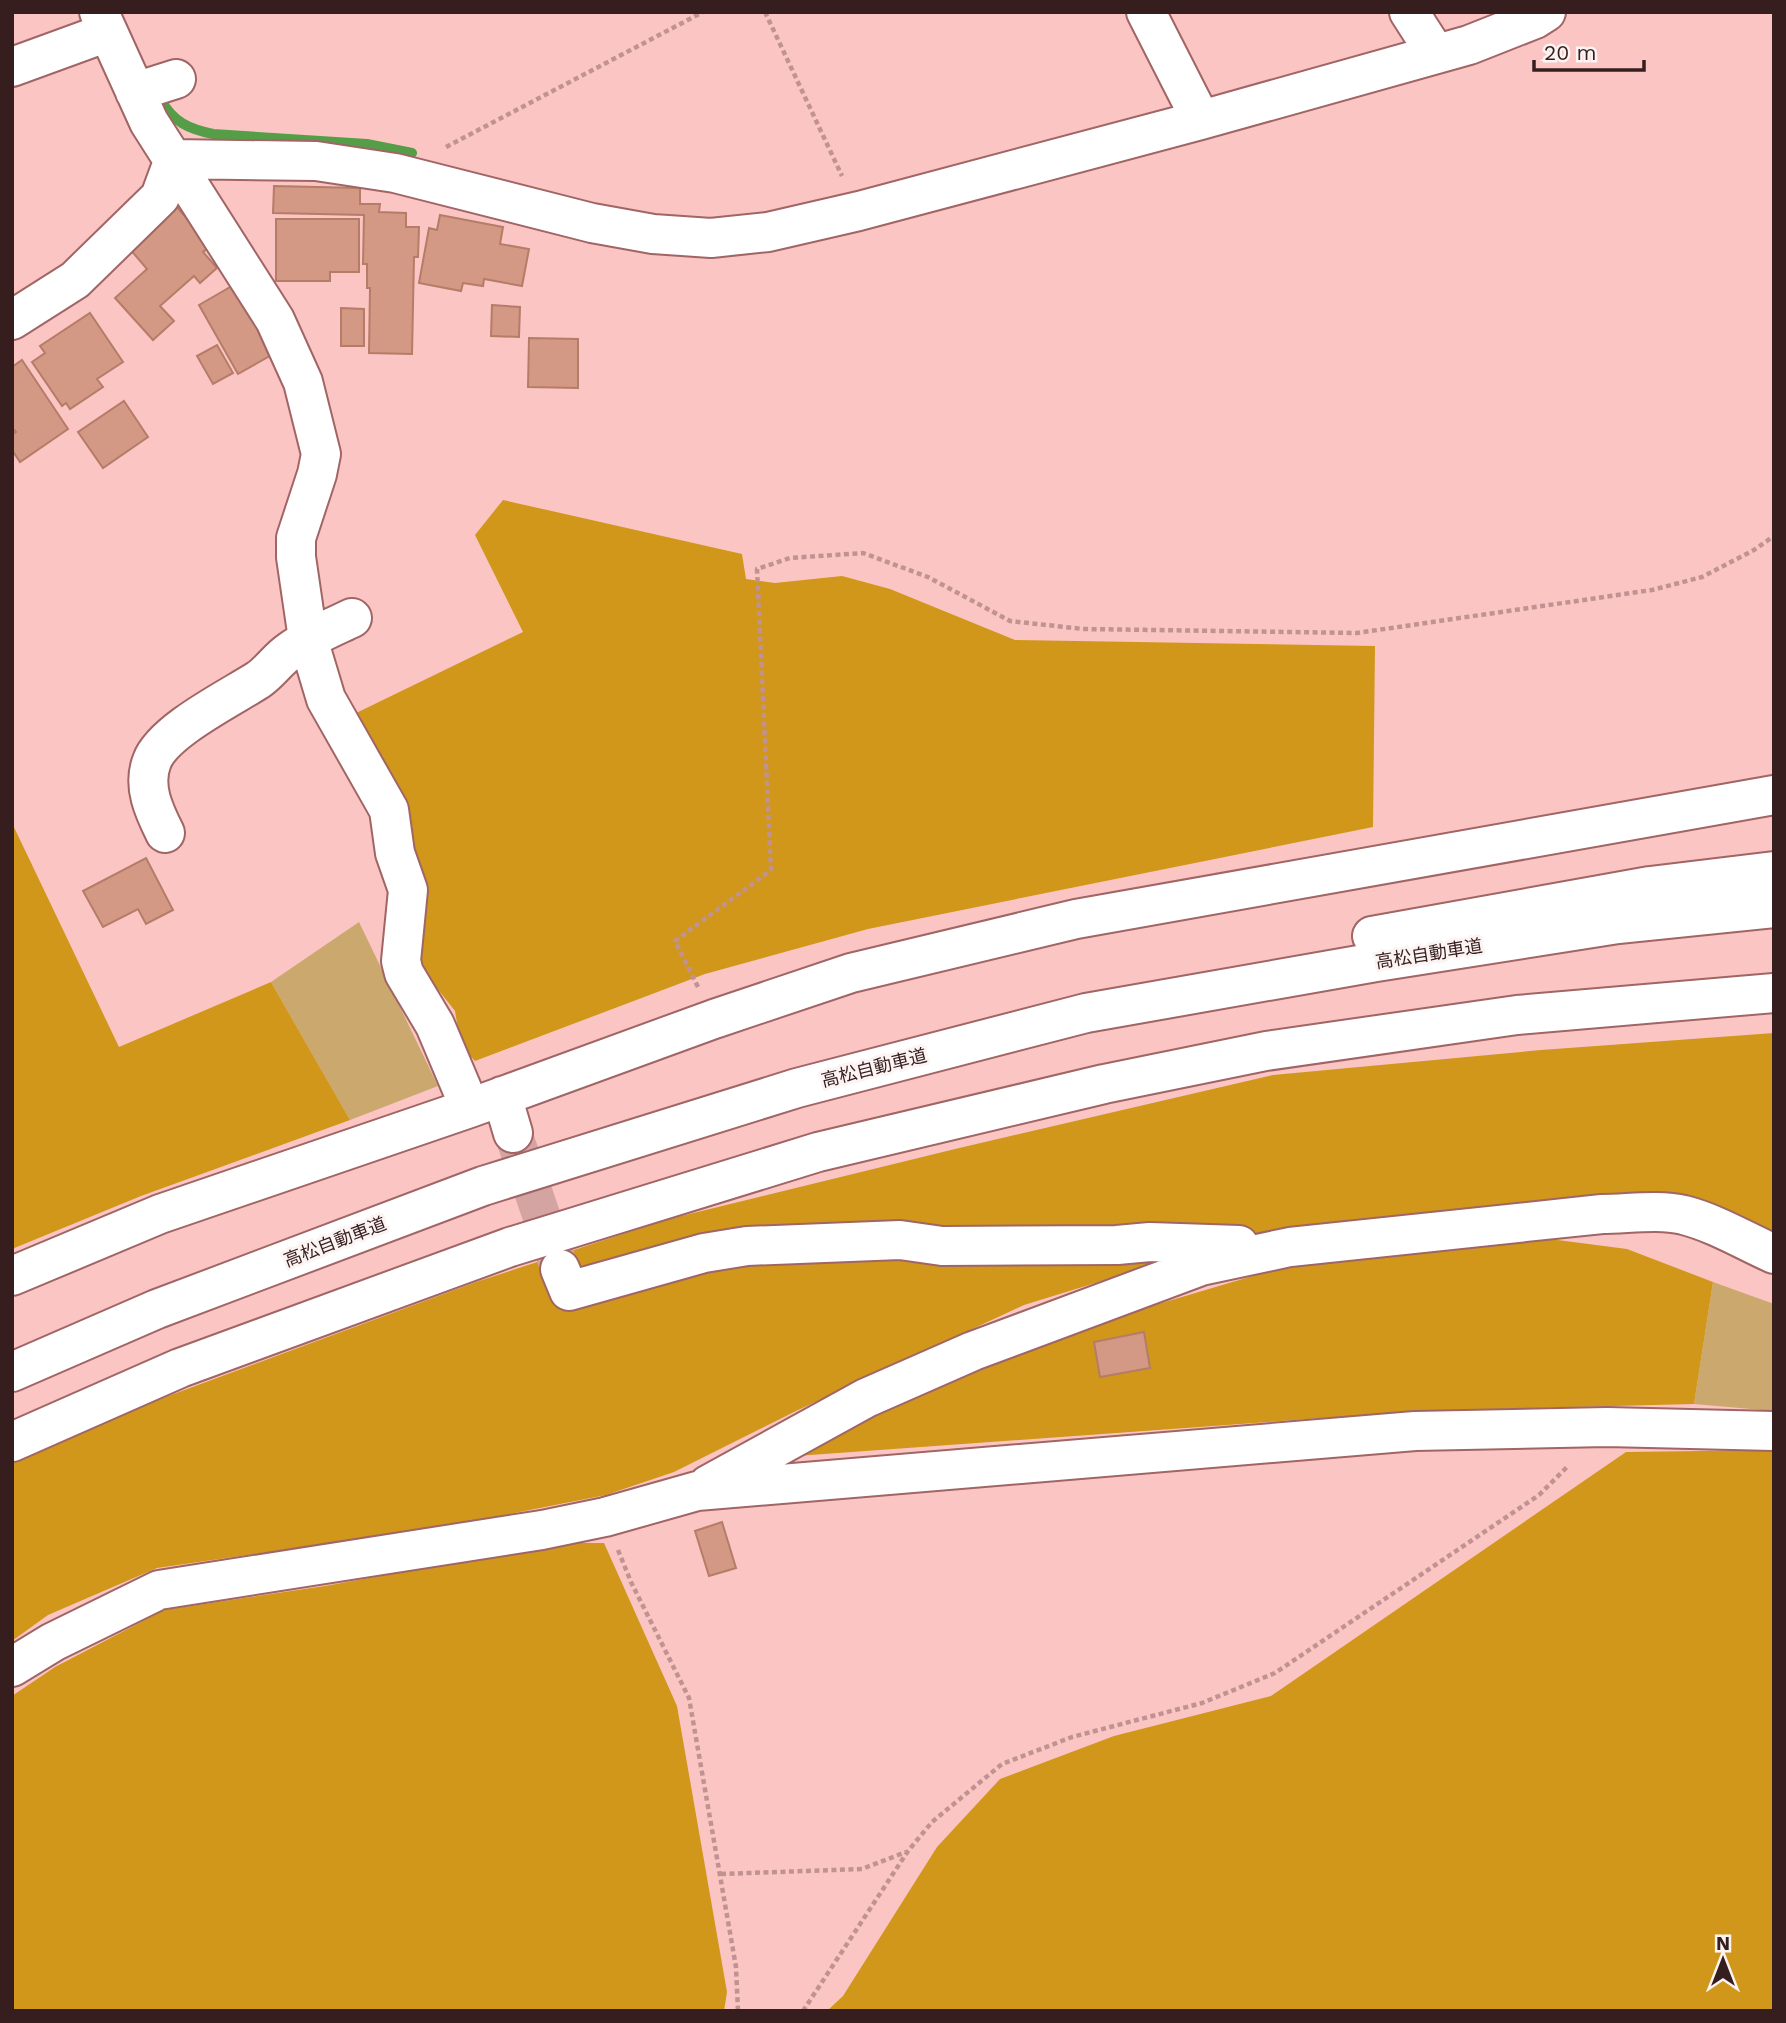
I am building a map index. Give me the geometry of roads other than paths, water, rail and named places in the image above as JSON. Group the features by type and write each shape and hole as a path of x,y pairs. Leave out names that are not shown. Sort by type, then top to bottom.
{"main road":[{"path":"1146,12 1201,120"},
{"path":"1409,12 1436,54"},
{"path":"174,159 316,161 395,173 592,223 653,234 711,238 768,232 859,211 1201,120 1469,45 1535,19 1546,12"},
{"path":"12,67 104,22 149,122 275,320 303,382 321,454 296,538 296,557 308,639 326,699 389,810 395,853 408,890 401,961 404,972 486,1102 513,1133"},
{"path":"135,92 176,79"},
{"path":"12,320 75,280 160,197 174,159"},
{"path":"165,833 151,804 149,787 151,762 159,749 175,732 261,677 288,652 352,618"},
{"path":"12,1276 160,1214 851,973 1076,919 1774,795"},
{"path":"1086,1013 1374,936 1650,886 1774,872"},
{"name":"高松自動車道","path":"12,1372 157,1309 483,1186 797,1088 1086,1013 1376,961 1605,926 1774,908"},
{"path":"12,1442 180,1368 510,1247 818,1152 1104,1084 1266,1051 1517,1015 1774,993"},
{"path":"696,1491 866,1398 973,1351 1201,1266 1290,1247 1602,1214 1645,1213 1682,1215 1716,1227 1774,1254"},
{"path":"560,1269 569,1291 704,1253 747,1246 900,1240 943,1246 1117,1245 1150,1242 1290,1247"},
{"path":"12,1667 53,1642 159,1590 542,1530 605,1517 696,1491 1415,1431 1607,1427 1774,1431"}],"waterway":[{"path":"161,100 182,123 213,134 367,144 412,153"}],"tunnel":[{"path":"513,1133 559,1267"}]}
